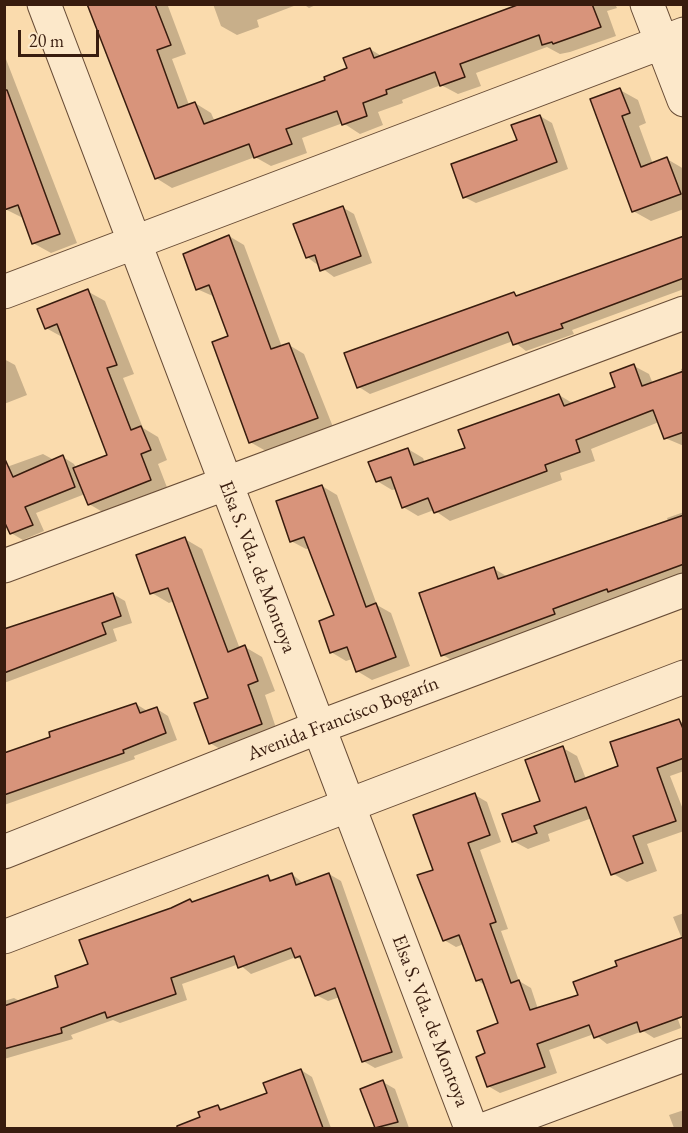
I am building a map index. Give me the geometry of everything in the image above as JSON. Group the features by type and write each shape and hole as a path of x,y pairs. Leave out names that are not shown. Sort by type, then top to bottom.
{"street":[{"name":"Elsa S. Vda. de Montoya","path":"44,4 471,1128"},
{"path":"647,4 673,38 684,100"},
{"path":"4,292 673,38"},
{"path":"4,567 684,313"},
{"name":"Avenida Francisco Bogarín","path":"4,852 319,727 684,590"},
{"path":"4,938 684,677"},
{"path":"488,1128 684,1055"}],"building":[{"path":"87,4 155,4 171,45 157,50 178,108 195,102 204,124 325,80 324,77 347,68 343,58 370,48 374,58 520,4 592,4 601,27 553,44 552,42 542,45 539,35 460,64 465,77 440,86 435,72 386,90 387,94 363,103 367,116 342,125 337,111 286,129 292,144 254,158 249,144 155,179"},
{"path":"620,88 630,113 622,116 641,167 667,157 681,194 632,212 590,99"},
{"path":"4,90 7,90 60,234 32,244 18,205 4,210"},
{"path":"540,115 557,162 463,198 451,164 517,140 511,125"},
{"path":"343,206 361,256 320,271 315,255 306,258 293,224"},
{"path":"229,235 271,349 289,343 318,418 249,443 212,342 228,336 209,285 196,290 183,254"},
{"path":"684,236 684,278 561,324 563,328 513,345 508,332 357,388 344,353 514,292 516,296"},
{"path":"88,289 117,365 107,368 131,430 141,426 151,450 141,454 151,480 88,505 73,468 107,455 57,324 45,329 37,309"},
{"path":"634,364 642,386 684,371 684,432 664,439 653,410 576,440 580,452 545,465 547,471 434,513 428,498 402,508 391,477 376,482 368,462 408,448 414,465 465,448 458,430 559,394 564,406 615,387 610,373"},
{"path":"63,455 75,487 25,507 33,525 10,534 4,521 4,457 13,477"},
{"path":"322,485 366,607 376,603 396,657 356,672 347,647 330,653 319,621 334,615 304,537 290,542 276,501"},
{"path":"684,515 684,564 553,609 555,614 441,656 419,593 494,567 498,579"},
{"path":"185,537 228,652 245,645 258,681 248,685 262,724 209,744 194,703 208,698 168,588 150,594 136,555"},
{"path":"113,593 121,616 102,623 106,634 4,673 4,629"},
{"path":"136,703 140,713 157,707 166,733 123,750 124,753 4,795 4,753 50,737 49,732"},
{"path":"679,719 684,731 684,758 657,768 676,821 633,836 643,863 611,875 586,807 534,826 537,833 512,842 502,814 540,801 525,760 563,746 575,782 618,766 610,742"},
{"path":"475,793 490,835 468,843 496,922 490,924 511,983 519,980 530,1010 578,995 573,982 617,966 615,961 684,937 684,1016 640,1032 637,1022 594,1038 589,1025 537,1044 545,1067 487,1087 476,1057 485,1053 477,1031 498,1023 482,979 476,981 459,935 443,941 417,875 433,870 413,815"},
{"path":"292,873 296,885 329,873 392,1052 362,1062 335,988 315,996 300,956 295,958 291,948 238,968 234,956 171,978 176,994 107,1018 105,1012 61,1028 62,1033 4,1049 4,1006 58,987 55,976 88,964 79,940 171,908 190,899 192,902 268,875 270,881"},
{"path":"301,1069 323,1128 177,1128 177,1126 200,1117 198,1112 218,1105 220,1110 267,1093 263,1083"},
{"path":"383,1080 398,1122 375,1128 360,1089"}]}
